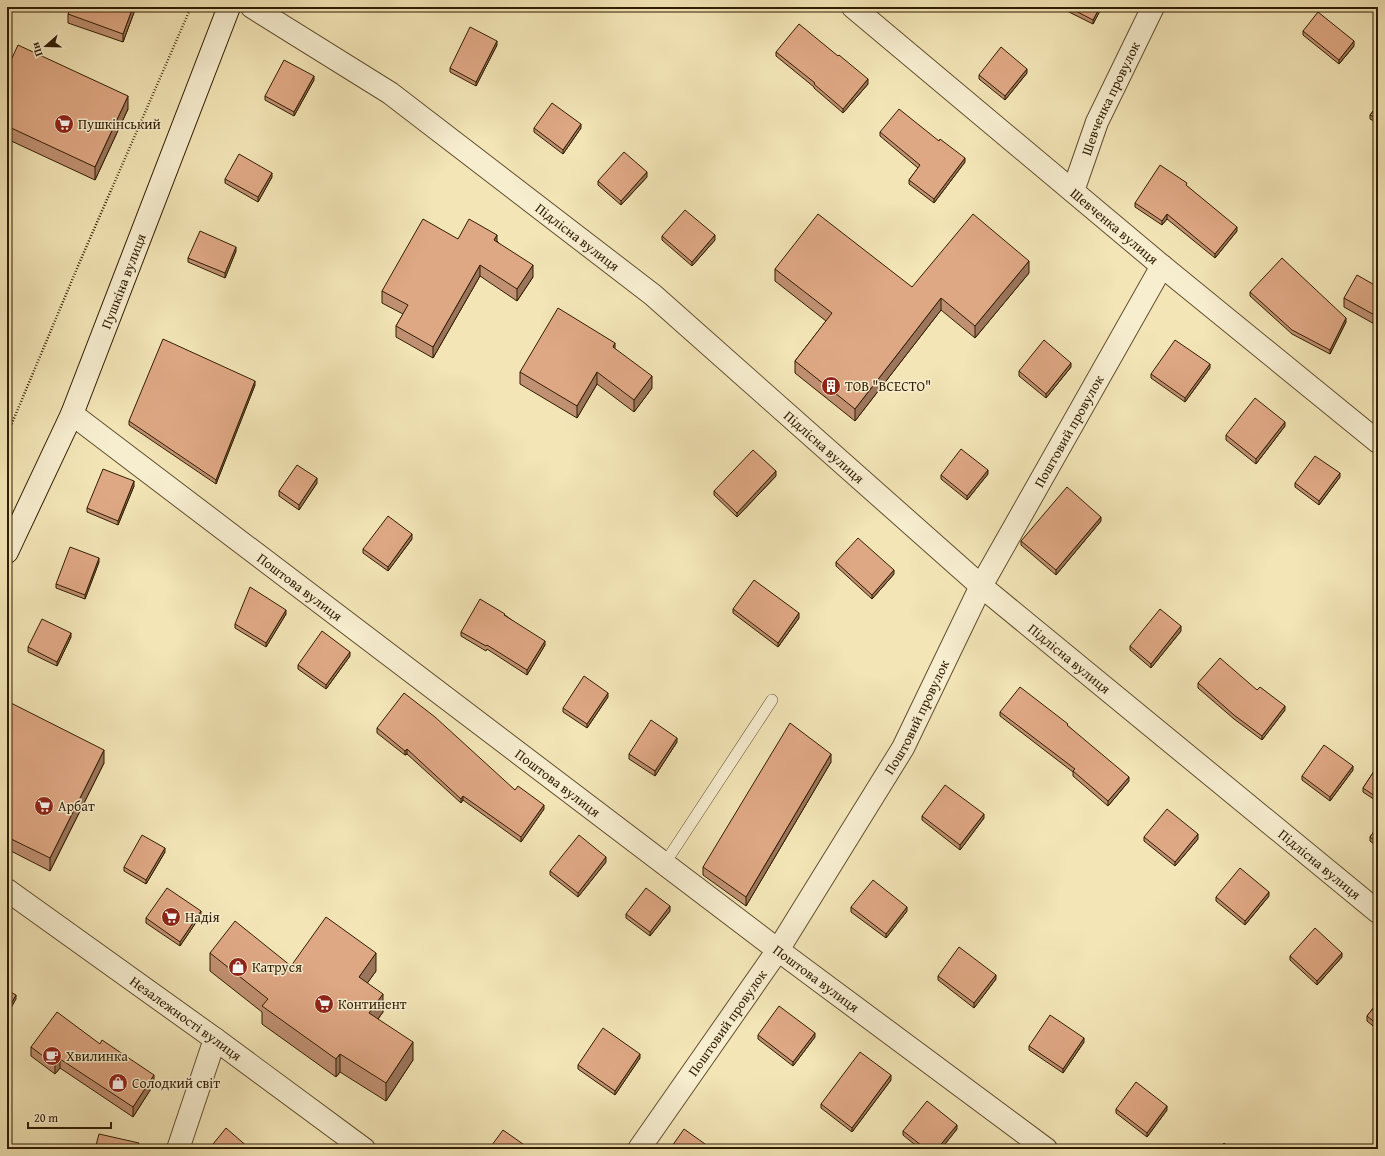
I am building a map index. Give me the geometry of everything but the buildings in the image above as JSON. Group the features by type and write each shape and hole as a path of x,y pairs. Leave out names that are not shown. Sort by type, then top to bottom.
{"street":[{"name":"Пушкіна вулиця","path":"7,552 72,414 229,7"},
{"name":"Підлісна вулиця","path":"252,7 390,93 654,295 981,586 1378,912"},
{"name":"Шевченка вулиця","path":"853,7 1162,266 1378,442"},
{"name":"Шевченка провулок","path":"1073,191 1097,122 1153,7"},
{"name":"Поштовий провулок","path":"639,1149 778,950 904,748 981,586 1162,266"},
{"name":"Поштова вулиця","path":"72,414 778,950 1046,1149"},
{"name":"Незалежності вулиця","path":"7,890 215,1039 364,1149"},
{"path":"178,1149 215,1039"}],"lane":[{"path":"665,864 772,700"}],"path":[{"path":"7,435 81,259 191,7"}],"place":[{"name":"Пушкінський","path":"64,124"},
{"name":"ТОВ \"ВСЕСТО\"","path":"831,386"},
{"name":"Арбат","path":"44,806"},
{"name":"Надiя","path":"171,917"},
{"name":"Катруся","path":"238,967"},
{"name":"Континент","path":"324,1004"},
{"name":"Хвилинка","path":"52,1056"},
{"name":"Солодкий світ","path":"118,1083"}]}
